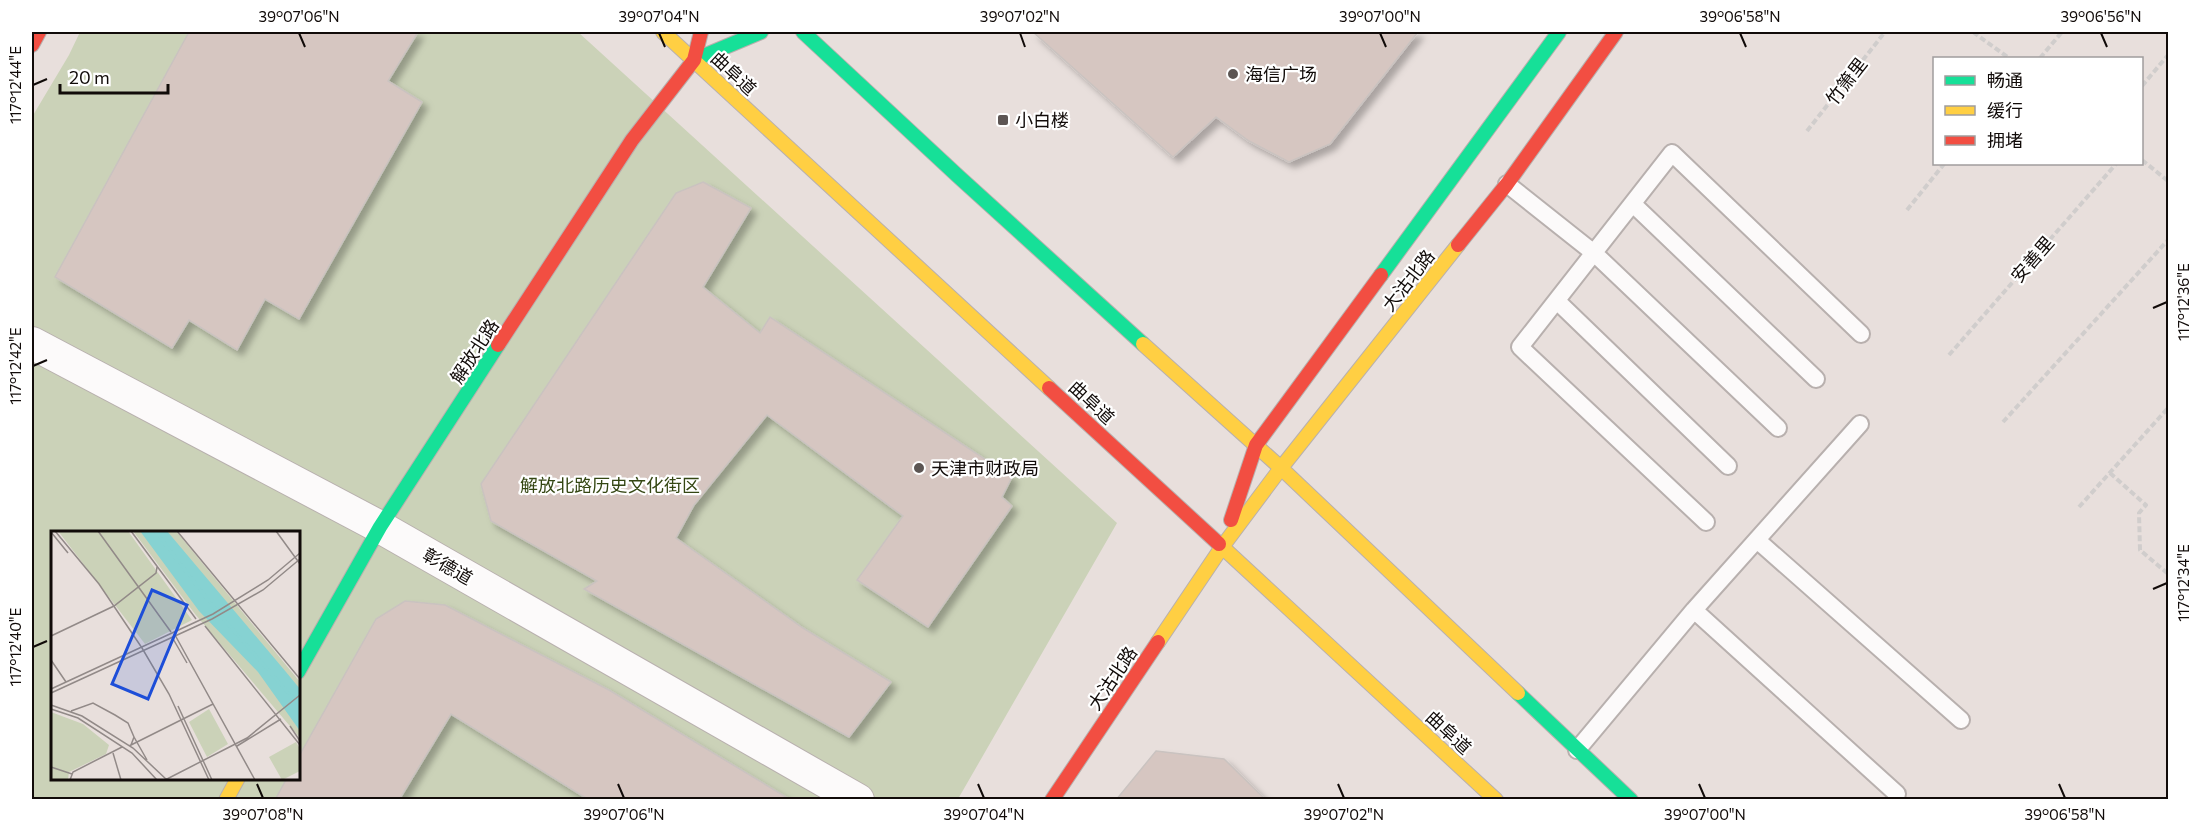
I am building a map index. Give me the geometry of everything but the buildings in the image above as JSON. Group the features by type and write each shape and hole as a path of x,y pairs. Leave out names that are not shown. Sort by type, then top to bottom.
{"main road":[{"path":"32,45 39,32"},
{"name":"曲阜道","path":"663,32 1496,800"},
{"name":"解放北路","path":"300,668 380,528 632,140 694,60 701,32"},
{"name":"解放北路","path":"694,60 761,32"},
{"path":"803,32 968,185 1281,468 1631,800"},
{"name":"大沽北路","path":"1222,547 1256,445 1559,32"},
{"name":"大沽北路","path":"1052,800 1222,547 1281,468 1507,184 1616,32"},
{"path":"226,800 237,780"}],"street":[{"name":"彰德道","path":"32,343 380,528 858,800"}],"lane":[{"path":"1706,522 1520,347 1672,153 1861,334"},
{"path":"1507,184 1594,253 1778,428"},
{"path":"1633,204 1816,379"},
{"path":"1557,300 1728,466"},
{"path":"1576,750 1694,610 1860,424"},
{"path":"1757,540 1961,720"},
{"path":"1694,610 1897,794"}],"path":[{"name":"竹箫里","path":"1807,131 1885,32"},
{"path":"1974,32 2008,57"},
{"path":"2041,57 2062,32"},
{"path":"2143,85 2169,55"},
{"path":"2143,161 2169,181"},
{"path":"1907,210 1943,165"},
{"name":"安善里","path":"1949,355 2115,165"},
{"path":"2003,422 2169,240"},
{"path":"2079,507 2169,408"},
{"path":"2110,473 2146,505 2139,513 2139,549 2166,573"}],"green space":[{"name":"解放北路历史文化街区","path":"80,32 578,32 1117,523 958,799 32,799 32,117"}],"traffic: fast":[{"path":"694,60 761,32"},
{"path":"803,32 1143,344"},
{"path":"1381,275 1559,32"},
{"path":"300,668 380,527 498,345"},
{"path":"1518,693 1631,800"}],"traffic: slow":[{"path":"663,32 1049,388"},
{"path":"1158,642 1222,547 1281,468 1458,245"},
{"path":"1143,344 1281,468 1518,693"},
{"path":"1219,544 1496,800"},
{"path":"226,800 237,780"}],"traffic: jam":[{"path":"32,45 39,32"},
{"path":"498,345 632,140 694,60 701,32"},
{"path":"1458,245 1507,184 1616,32"},
{"path":"1231,520 1256,445 1381,275"},
{"path":"1049,388 1219,544"},
{"path":"1052,800 1158,642"}],"place":[{"name":"海信广场","path":"1233,74"},
{"name":"小白楼","path":"1003,120"},
{"name":"天津市财政局","path":"919,468"}]}
